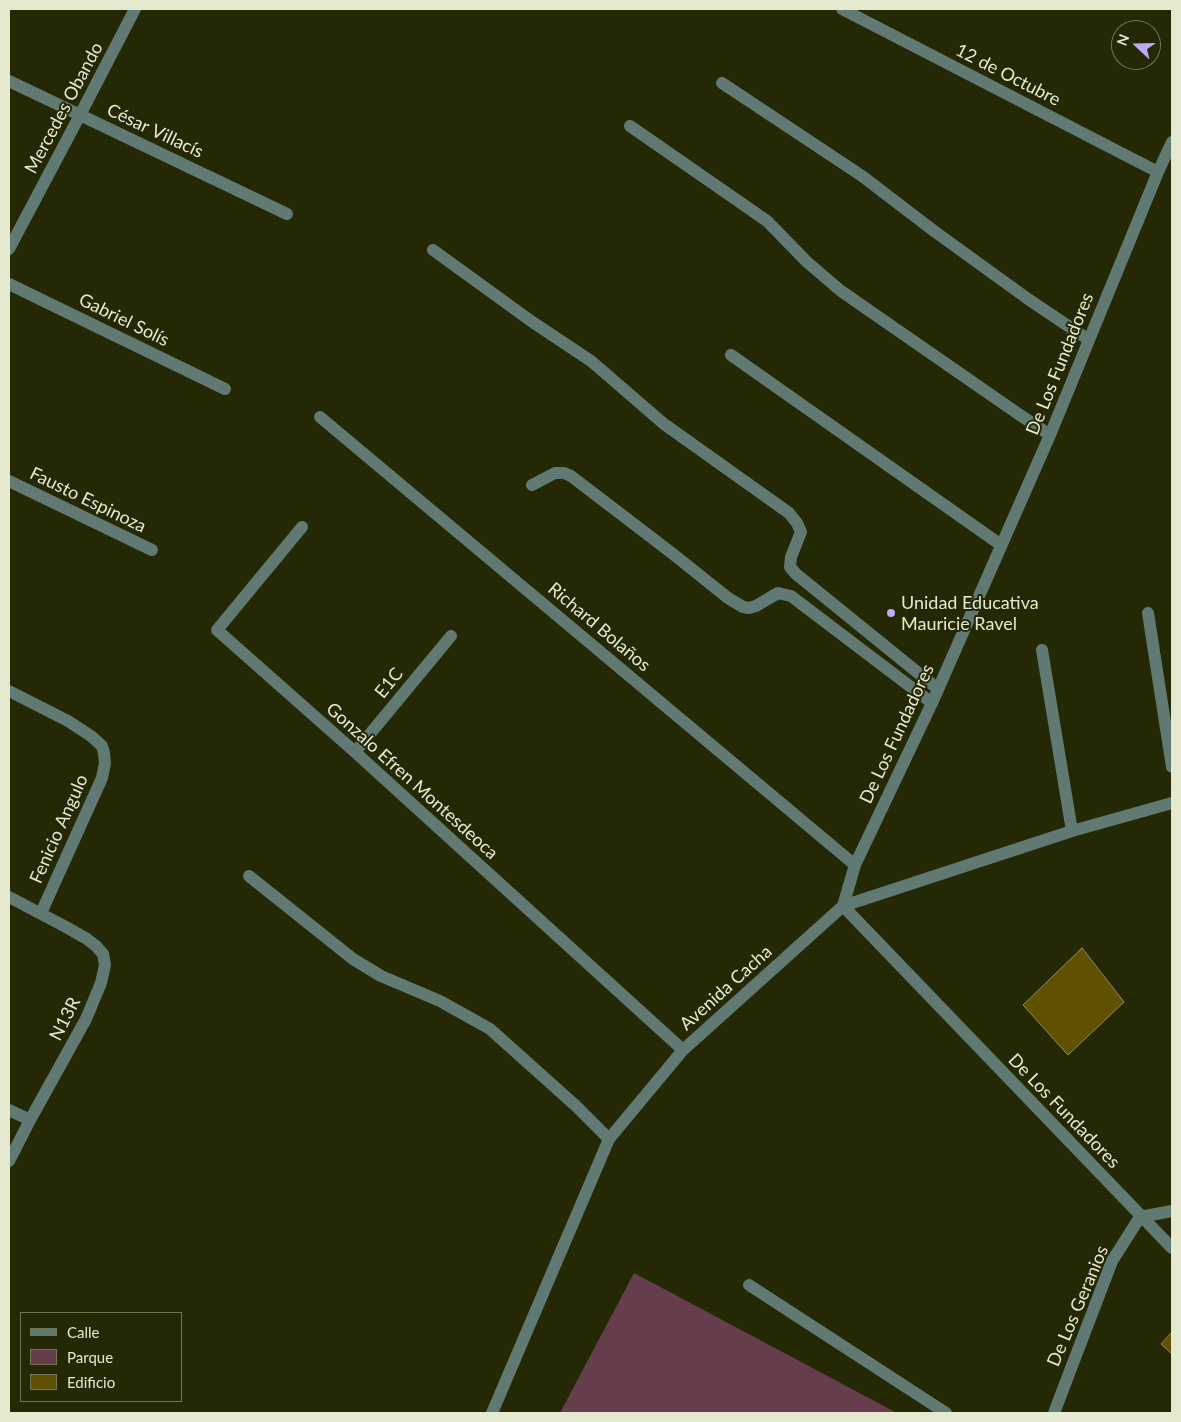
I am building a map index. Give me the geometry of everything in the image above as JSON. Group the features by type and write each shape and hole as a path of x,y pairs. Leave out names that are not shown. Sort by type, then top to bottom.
{"street":[{"name":"Mercedes Obando","path":"9,248 134,9"},
{"name":"12 de Octubre","path":"842,9 1158,172"},
{"name":"César Villacís","path":"9,81 287,214"},
{"path":"722,83 862,176 934,231 1089,340"},
{"path":"630,126 767,221 808,262 841,291 1050,435"},
{"name":"De Los Fundadores","path":"1172,142 1050,435 938,689 855,865 843,906 1140,1217 1172,1248"},
{"path":"433,250 531,321 591,361 664,424 789,513 801,532 791,557 790,567 796,574 938,689"},
{"name":"Gabriel Solís","path":"9,284 225,389"},
{"path":"731,355 1001,545"},
{"name":"Richard Bolaños","path":"320,417 855,865"},
{"path":"532,485 555,473 564,473 571,476 728,598 749,608 778,593 791,596 932,702"},
{"name":"Fausto Espinoza","path":"9,481 152,550"},
{"name":"Gonzalo Efren Montesdeoca","path":"302,527 216,630 355,752 683,1050"},
{"path":"1148,612 1172,767"},
{"name":"E1C","path":"355,752 451,636"},
{"path":"1042,650 1072,831"},
{"name":"Fenicio Angulo","path":"9,691 68,721 91,736 102,746 104,753 105,763 102,778 41,913"},
{"name":"Avenida Cacha","path":"492,1413 609,1139 683,1050 843,906 1072,831 1172,803"},
{"path":"249,876 353,959 381,976 440,1001 490,1029 576,1106 609,1139"},
{"name":"N13R","path":"9,897 66,927 96,946 102,954 105,965 101,983 86,1019 9,1161"},
{"path":"9,1110 30,1120"},
{"path":"1140,1217 1172,1211"},
{"name":"De Los Geranios","path":"1054,1413 1112,1262 1140,1217"},
{"path":"749,1285 946,1413"}],"green space":[{"path":"634,1273 897,1413 560,1413"}],"building":[{"path":"1082,948 1124,1002 1068,1055 1023,1005"},
{"path":"1172,1332 1172,1354 1161,1344"}],"place":[{"name":"Unidad Educativa Mauricie Ravel","path":"891,613"}]}
